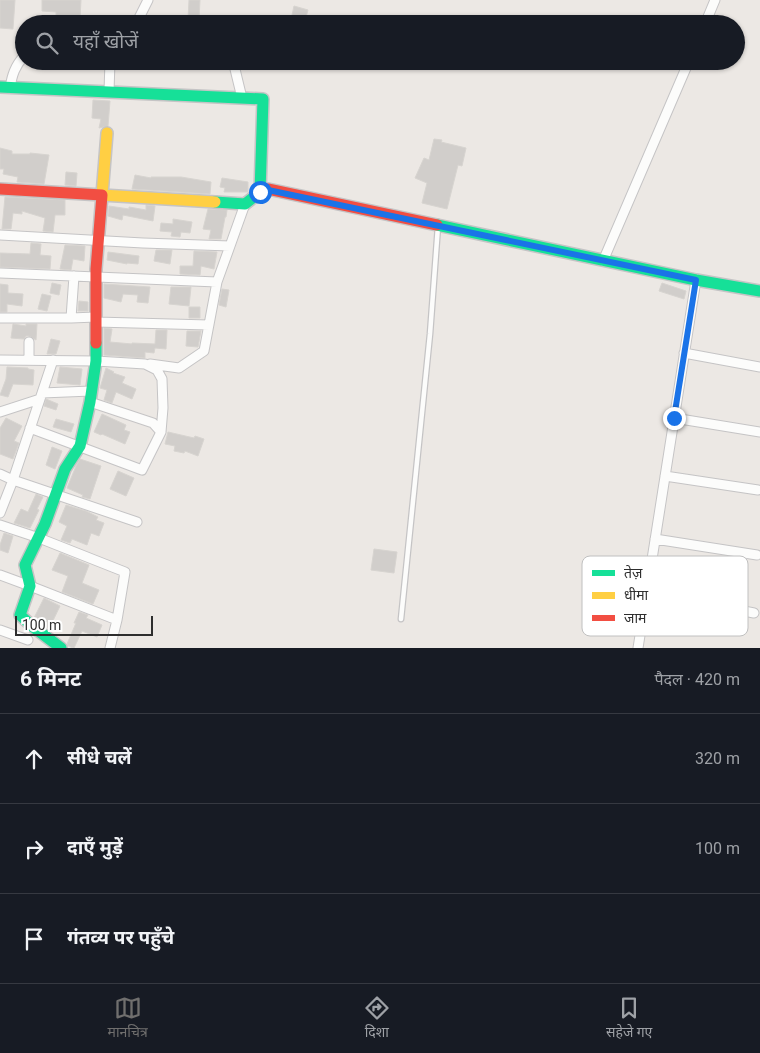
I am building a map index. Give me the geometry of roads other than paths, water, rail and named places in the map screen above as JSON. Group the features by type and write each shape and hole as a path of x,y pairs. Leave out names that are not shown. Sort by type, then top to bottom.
{"street":[{"path":"140,15 148,0"},
{"path":"709,15 715,0"},
{"path":"5,88 15,70"},
{"path":"110,70 110,92"},
{"path":"235,70 242,98"},
{"path":"603,261 685,70"},
{"path":"5,88 263,99 260,192"},
{"path":"60,648 20,615 30,586 25,565 39,538 65,469 80,446 90,396 96,361 96,277 107,133"},
{"path":"0,189 245,204"},
{"path":"0,360 96,361 179,368 204,351 217,282 245,204 260,192 268,190 603,261 760,291"},
{"path":"0,235 230,246"},
{"path":"0,273 217,282"},
{"path":"71,318 74,276"},
{"path":"652,556 696,280"},
{"path":"0,318 71,318 209,325"},
{"path":"29,342 29,360"},
{"path":"684,353 760,366"},
{"path":"0,512 13,480 53,360"},
{"path":"30,428 142,470 161,432 163,408 162,378 157,370 145,364"},
{"path":"0,412 41,396 90,396 153,423 161,432"},
{"path":"674,418 760,432"},
{"path":"0,474 137,522"},
{"path":"665,476 758,490"},
{"path":"0,525 39,538 125,572 110,648"},
{"path":"655,539 757,555"},
{"path":"0,575 117,620"},
{"path":"748,612 754,613"},
{"path":"0,630 28,640"}],"lane":[{"path":"402,619 429,344 438,226"}]}
